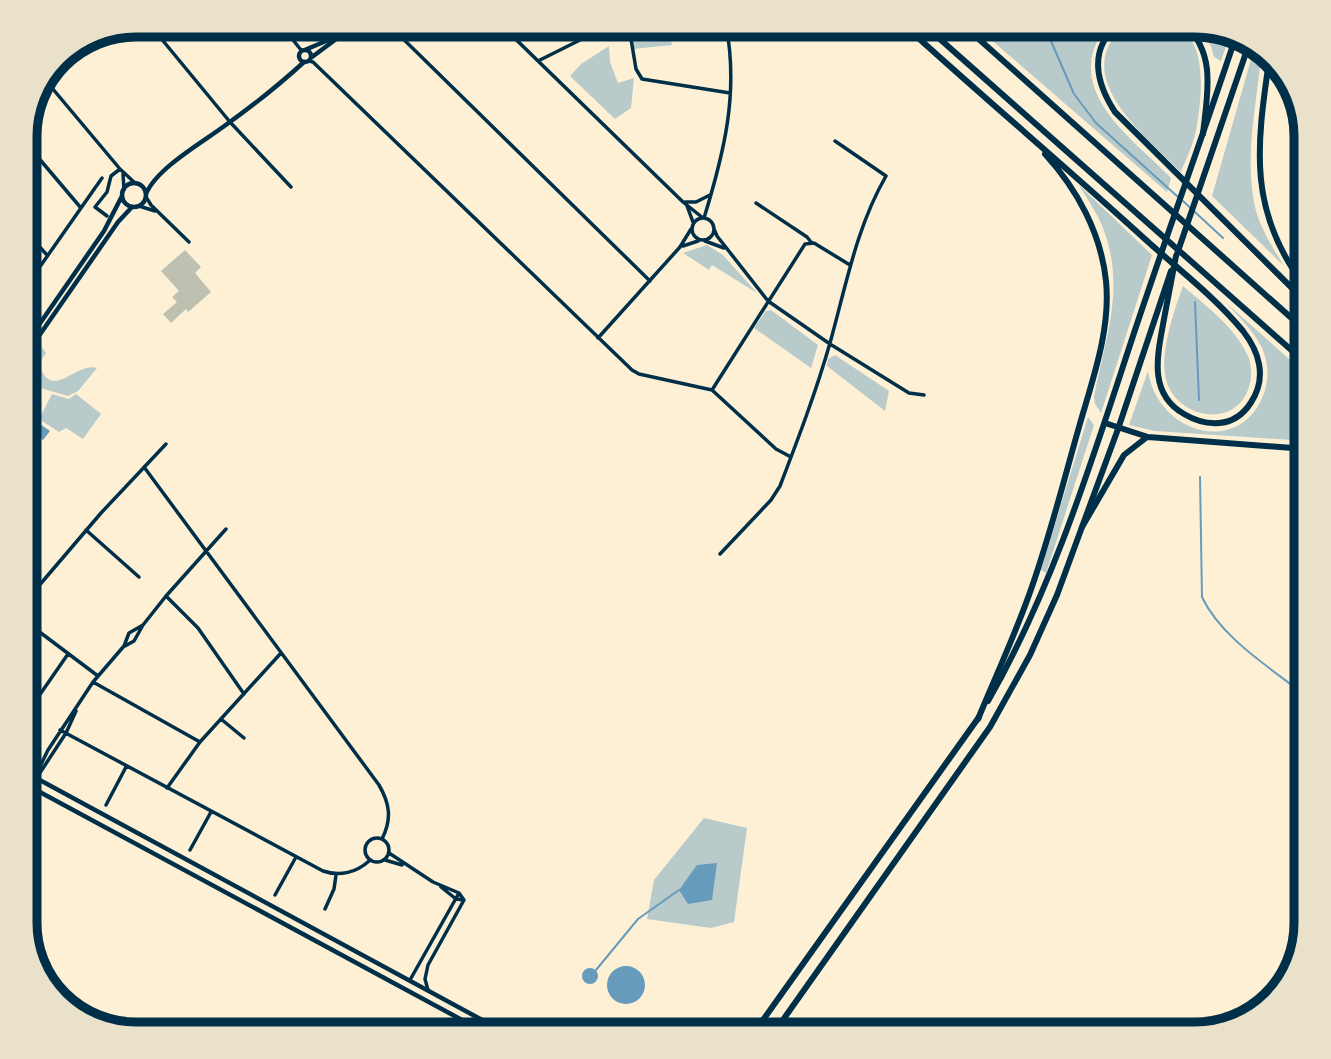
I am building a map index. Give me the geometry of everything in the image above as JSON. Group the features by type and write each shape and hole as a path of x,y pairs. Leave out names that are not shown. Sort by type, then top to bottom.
{"main road":[{"path":"919,37 1094,192 1243,331 1255,352 1260,375 1258,385 1250,404 1224,423 1200,422 1178,411 1168,403 1162,393 1156,371 1166,311 1176,256"},
{"path":"939,37 1294,351"},
{"path":"978,37 1294,319"},
{"path":"1107,37 1097,63 1101,88 1115,112 1294,289"},
{"path":"1196,37 1207,62 1203,134"},
{"path":"762,1022 978,719 1017,649 1044,590 1105,423 1233,44"},
{"path":"781,1022 990,727 1012,691 1040,633 1057,595 1118,429 1247,51"},
{"path":"1268,68 1260,119 1258,163 1264,205 1283,251 1294,268"},
{"path":"970,83 1046,155 1076,195 1089,218 1101,251 1107,284 1107,305 1093,375 1040,562 978,719"},
{"path":"1105,423 1148,437 1294,448"},
{"path":"1082,527 1124,455 1148,437"}],"street":[{"path":"161,37 230,122 291,187"},
{"path":"292,37 304,50 306,60 635,373 712,390 776,449 791,457"},
{"path":"402,37 650,281"},
{"path":"514,37 683,202 710,221 729,251 768,301 830,344 909,393 925,395"},
{"path":"538,61 585,37"},
{"path":"630,37 636,69 642,79 730,93"},
{"path":"693,223 703,218 726,140 730,93 727,37"},
{"path":"304,50 335,38"},
{"path":"37,339 118,222 146,195 155,180 335,38"},
{"path":"304,50 311,52 306,60"},
{"path":"50,86 121,171 138,184 160,213 189,242"},
{"path":"720,554 772,500 780,486 830,344 850,265 871,203 886,176 835,141"},
{"path":"37,156 81,208"},
{"path":"121,171 126,204 160,213"},
{"path":"107,216 95,207 107,192 111,176 121,171"},
{"path":"37,271 102,178"},
{"path":"37,328 104,231 127,186 155,180"},
{"path":"683,202 696,202 712,193"},
{"path":"598,338 680,247 693,223 683,202"},
{"path":"756,203 811,242 850,265"},
{"path":"691,229 694,236 729,251"},
{"path":"680,247 710,238 714,229"},
{"path":"712,390 805,244 811,242"},
{"path":"37,244 48,255"},
{"path":"37,588 86,530 166,444"},
{"path":"144,467 384,794 389,820 383,839"},
{"path":"124,646 134,641 166,596 226,529"},
{"path":"86,530 139,577"},
{"path":"166,596 198,628 244,694"},
{"path":"37,774 60,730 97,676 124,646 129,633 143,625"},
{"path":"37,630 97,676"},
{"path":"167,788 200,742 281,652"},
{"path":"37,699 68,654"},
{"path":"93,682 200,742"},
{"path":"37,775 66,733 79,705"},
{"path":"221,719 244,738"},
{"path":"60,730 323,871 336,874 358,869 369,860"},
{"path":"106,805 127,766"},
{"path":"37,779 486,1022"},
{"path":"37,790 466,1022"},
{"path":"190,850 211,811"},
{"path":"385,860 389,847 383,839 373,838 366,845 365,854 369,860 376,863 385,860 407,867"},
{"path":"389,853 456,899 464,900"},
{"path":"275,895 296,857"},
{"path":"325,909 334,889 336,874"},
{"path":"433,882 459,893 464,900"},
{"path":"410,980 459,893"},
{"path":"428,990 425,979 428,965 464,900"}],"path":[{"path":"322,42 323,37"}],"shaded area":[{"path":"630,37 670,37 672,45 633,49"},
{"path":"988,37 1100,37 1094,48 1091,70 1095,90 1120,128 1171,178 1167,192"},
{"path":"1115,37 1189,37 1194,44 1201,73 1198,119 1181,172 1126,116 1115,99 1107,82 1104,64"},
{"path":"1205,38 1227,42 1221,61 1214,57"},
{"path":"609,46 610,62 618,83 634,78 631,108 615,119 570,76 581,64"},
{"path":"1252,55 1260,60 1252,131 1252,188 1260,223 1284,266 1212,196"},
{"path":"1079,185 1152,255 1101,413 1094,397 1112,310 1113,268 1101,223"},
{"path":"707,245 723,255 757,293 712,265 709,270 683,253"},
{"path":"1183,286 1228,326 1248,356 1251,372 1249,387 1242,401 1231,410 1204,414 1179,401 1170,389 1165,375 1165,354 1172,318"},
{"path":"1225,302 1294,363 1294,440 1155,431 1129,425 1148,371 1155,393 1168,411 1184,424 1202,430 1221,431 1239,425 1254,411 1265,390 1267,369 1262,348"},
{"path":"771,310 818,345 811,368 754,328 766,311"},
{"path":"41,346 46,353 40,368 52,381 66,378 81,370 97,368 78,391 68,396 37,387 37,352"},
{"path":"835,355 889,391 885,411 827,366 828,359"},
{"path":"52,394 69,399 76,394 101,414 83,439 66,428 59,432 39,419"},
{"path":"1088,417 1094,425 1046,573 1041,570"},
{"path":"704,818 747,828 734,922 711,928 647,919 654,880"}],"water":[{"path":"37,422 50,431 43,440 37,436"},
{"path":"717,863 712,900 688,904 679,890 697,865"},
{"path":"626,966 640,971 645,985 640,999 626,1004 612,999 607,985 612,971"},
{"path":"587,968 593,968 598,976 596,982 587,984 582,979 582,973"}],"building":[{"path":"185,250 201,267 195,273 211,292 171,323 163,314 177,302 172,297 179,291 161,271"}],"waterway":[{"path":"1049,37 1074,94 1096,123 1178,197"},
{"path":"1183,201 1223,238"},
{"path":"1195,302 1199,400"},
{"path":"1200,477 1202,597 1210,612 1234,639 1294,687"},
{"path":"596,970 638,919 679,890"}]}
